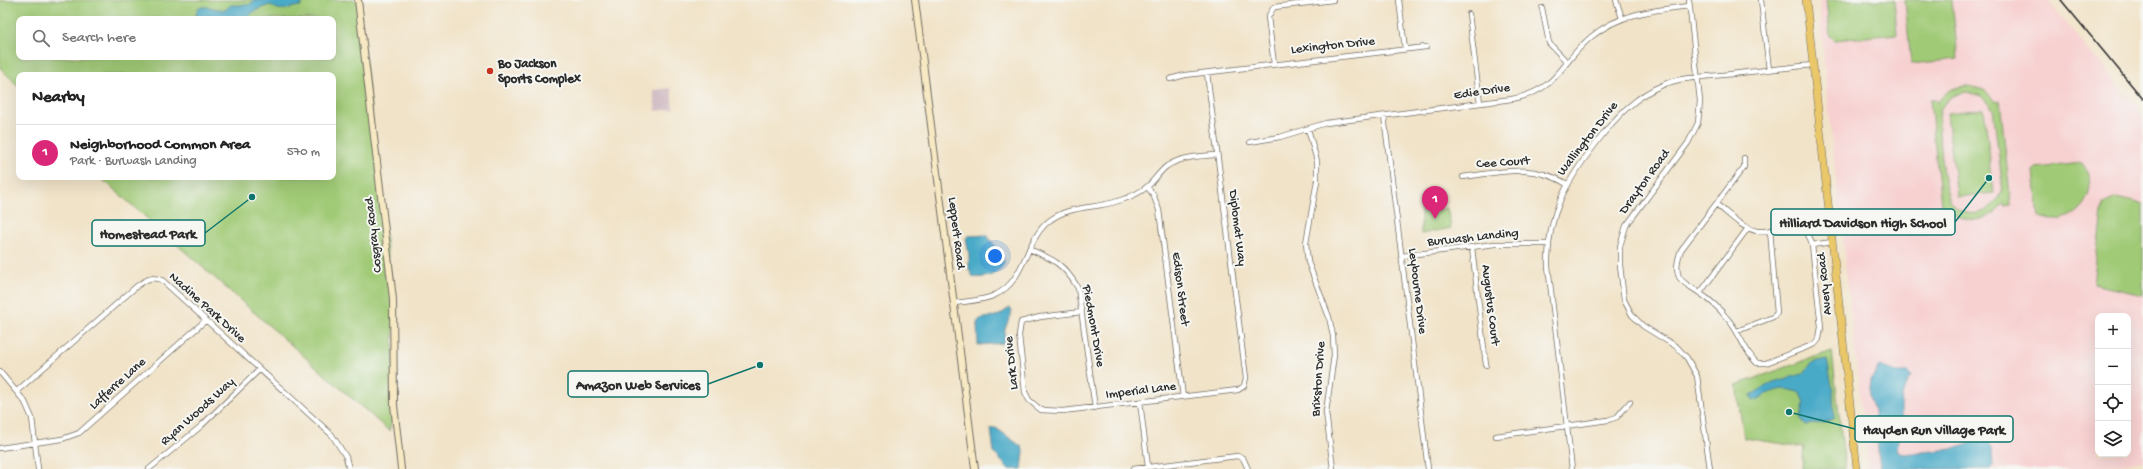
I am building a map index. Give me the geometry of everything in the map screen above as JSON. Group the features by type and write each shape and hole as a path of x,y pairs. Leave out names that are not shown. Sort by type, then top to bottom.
{"main road":[{"name":"Cosgray Road","path":"358,0 393,299 394,405 401,469"},
{"name":"Leppert Road","path":"915,0 974,469"},
{"name":"Avery Road","path":"1806,0 1857,469"}],"street":[{"path":"1274,64 1268,16 1270,10 1274,7 1333,0"},
{"path":"1399,0 1405,49"},
{"path":"1616,0 1622,18"},
{"name":"Drayton Road","path":"1689,0 1698,78 1700,107 1698,124 1688,143 1626,226 1620,246 1620,265 1624,300 1632,315 1643,326 1677,347 1687,358 1697,376 1710,469"},
{"path":"1761,0 1769,70"},
{"name":"Edie Drive","path":"1250,142 1308,129 1326,123 1522,97 1541,90 1559,74 1592,36 1622,18 1655,10 1690,6"},
{"path":"1542,8 1549,43 1568,62"},
{"path":"1469,14 1480,103"},
{"name":"Lexington Drive","path":"1170,79 1185,75 1426,47"},
{"name":"Wallington Drive","path":"1572,469 1548,284 1548,244 1552,220 1567,184 1607,129 1627,106 1666,84 1698,78 1813,65"},
{"name":"Diplomat Way","path":"1207,73 1246,378 1244,386"},
{"name":"Leybourne Drive","path":"1384,116 1428,469"},
{"name":"Brixston Drive","path":"1308,129 1317,161 1317,180 1306,243 1308,262 1329,317 1333,336 1334,355 1326,412 1333,469"},
{"path":"954,303 995,295 1007,287 1016,277 1041,228 1056,215 1068,210 1112,203 1147,187 1167,166 1178,161 1217,155"},
{"path":"1716,204 1748,228 1758,231 1794,228 1802,229 1808,234 1812,245 1821,333 1818,341 1811,347 1766,363 1757,363 1751,357 1737,331 1726,316 1700,293 1684,282 1679,276 1677,259 1681,250 1744,167 1744,158"},
{"name":"Cee Court","path":"1463,177 1521,170 1547,174 1567,184"},
{"name":"Edison Street","path":"1147,187 1153,194 1159,210 1183,397"},
{"path":"1700,293 1748,228"},
{"path":"1737,331 1773,317 1777,313 1770,230"},
{"path":"1812,245 1832,242"},
{"name":"Burwash Landing","path":"1402,256 1516,243 1548,244"},
{"name":"Augustus Court","path":"1472,248 1486,365"},
{"name":"Piedmont Drive","path":"1029,249 1060,263 1070,274 1078,288 1095,408"},
{"name":"Nadine Park Drive","path":"17,391 148,278 155,277 162,280 332,435 346,457 349,469"},
{"name":"Lark Drive","path":"1040,410 1029,400 1026,392 1019,335 1021,322 1040,317 1082,312"},
{"name":"Lafferre Lane","path":"0,448 62,439 79,433 206,320"},
{"name":"Ryan Woods Way","path":"150,469 200,427 260,370"},
{"path":"0,372 25,402 32,418 38,469"},
{"name":"Imperial Lane","path":"1040,410 1063,411 1095,408 1238,390 1244,386"},
{"path":"1140,402 1148,467"},
{"path":"1496,436 1617,417 1630,402"},
{"path":"1133,469 1230,456 1243,458 1248,469"}],"shaded area":[{"path":"1821,0 2047,0 2143,115 2143,461 2081,469 1868,469 1829,116 1820,17"},
{"path":"671,88 673,109 656,111 653,90"}],"green space":[{"path":"0,0 358,0 393,299 394,413 389,431 103,180 336,180 336,72 16,72 16,84 0,68"},
{"path":"1826,0 1894,0 1897,34 1835,40 1830,36"},
{"path":"1905,0 1952,0 1958,59 1911,64"},
{"path":"1964,86 1984,90 1996,101 2000,100 2011,205 2005,206 2004,203 1991,215 1983,219 1975,220 1959,216 1945,205 1941,205 1930,100 1936,100 1937,103 1947,92","holes":["1968,92 1981,96 1993,109 2002,182 2001,192 1991,207 1984,211 1967,213 1958,209 1951,202 1948,195 1939,141 1939,116 1943,105 1956,95"]},
{"path":"1984,109 1994,193 1957,197 1947,113"},
{"path":"2082,163 2088,175 2090,186 2087,197 2082,206 2074,214 2063,219 2052,220 2039,217 2034,172 2037,168"},
{"path":"2116,198 2143,204 2143,295 2093,284 2103,204"},
{"path":"1436,206 1440,210 1447,208 1451,228 1421,234 1421,207"},
{"path":"1832,351 1845,469 1802,469 1804,447 1744,438 1736,385"}],"water":[{"path":"255,0 304,0 301,6 282,10 271,5 254,12 249,16 196,16 198,8 202,7 225,10 231,5 249,5"},
{"path":"987,235 1000,253 1004,263 999,271 987,277 973,277 969,269 969,255 966,238 968,236"},
{"path":"1010,307 1012,311 1005,329 1004,343 978,345 977,323 980,319 1000,315"},
{"path":"1827,359 1833,391 1834,418 1824,423 1806,425 1801,419 1804,403 1800,393 1793,390 1781,389 1753,401 1751,395 1773,382 1803,374 1813,362"},
{"path":"1879,366 1897,372 1908,372 1911,376 1902,395 1901,427 1898,452 1904,454 1952,449 1979,439 1986,440 1992,447 1993,466 1990,469 1880,469 1874,411 1869,396 1871,380"},
{"path":"996,428 1022,447 1024,452 1022,469 1009,469 994,453 991,429"}],"railway":[{"path":"2061,0 2143,99"}],"place":[{"name":"Bo Jackson Sports Complex","path":"490,71"},
{"name":"Hilliard Davidson High School","path":"1989,178"},
{"name":"Homestead Park","path":"252,197"},
{"name":"Neighborhood Common Area","path":"1435,219"},
{"name":"Amazon Web Services","path":"760,365"},
{"name":"Hayden Run Village Park","path":"1789,412"}]}
